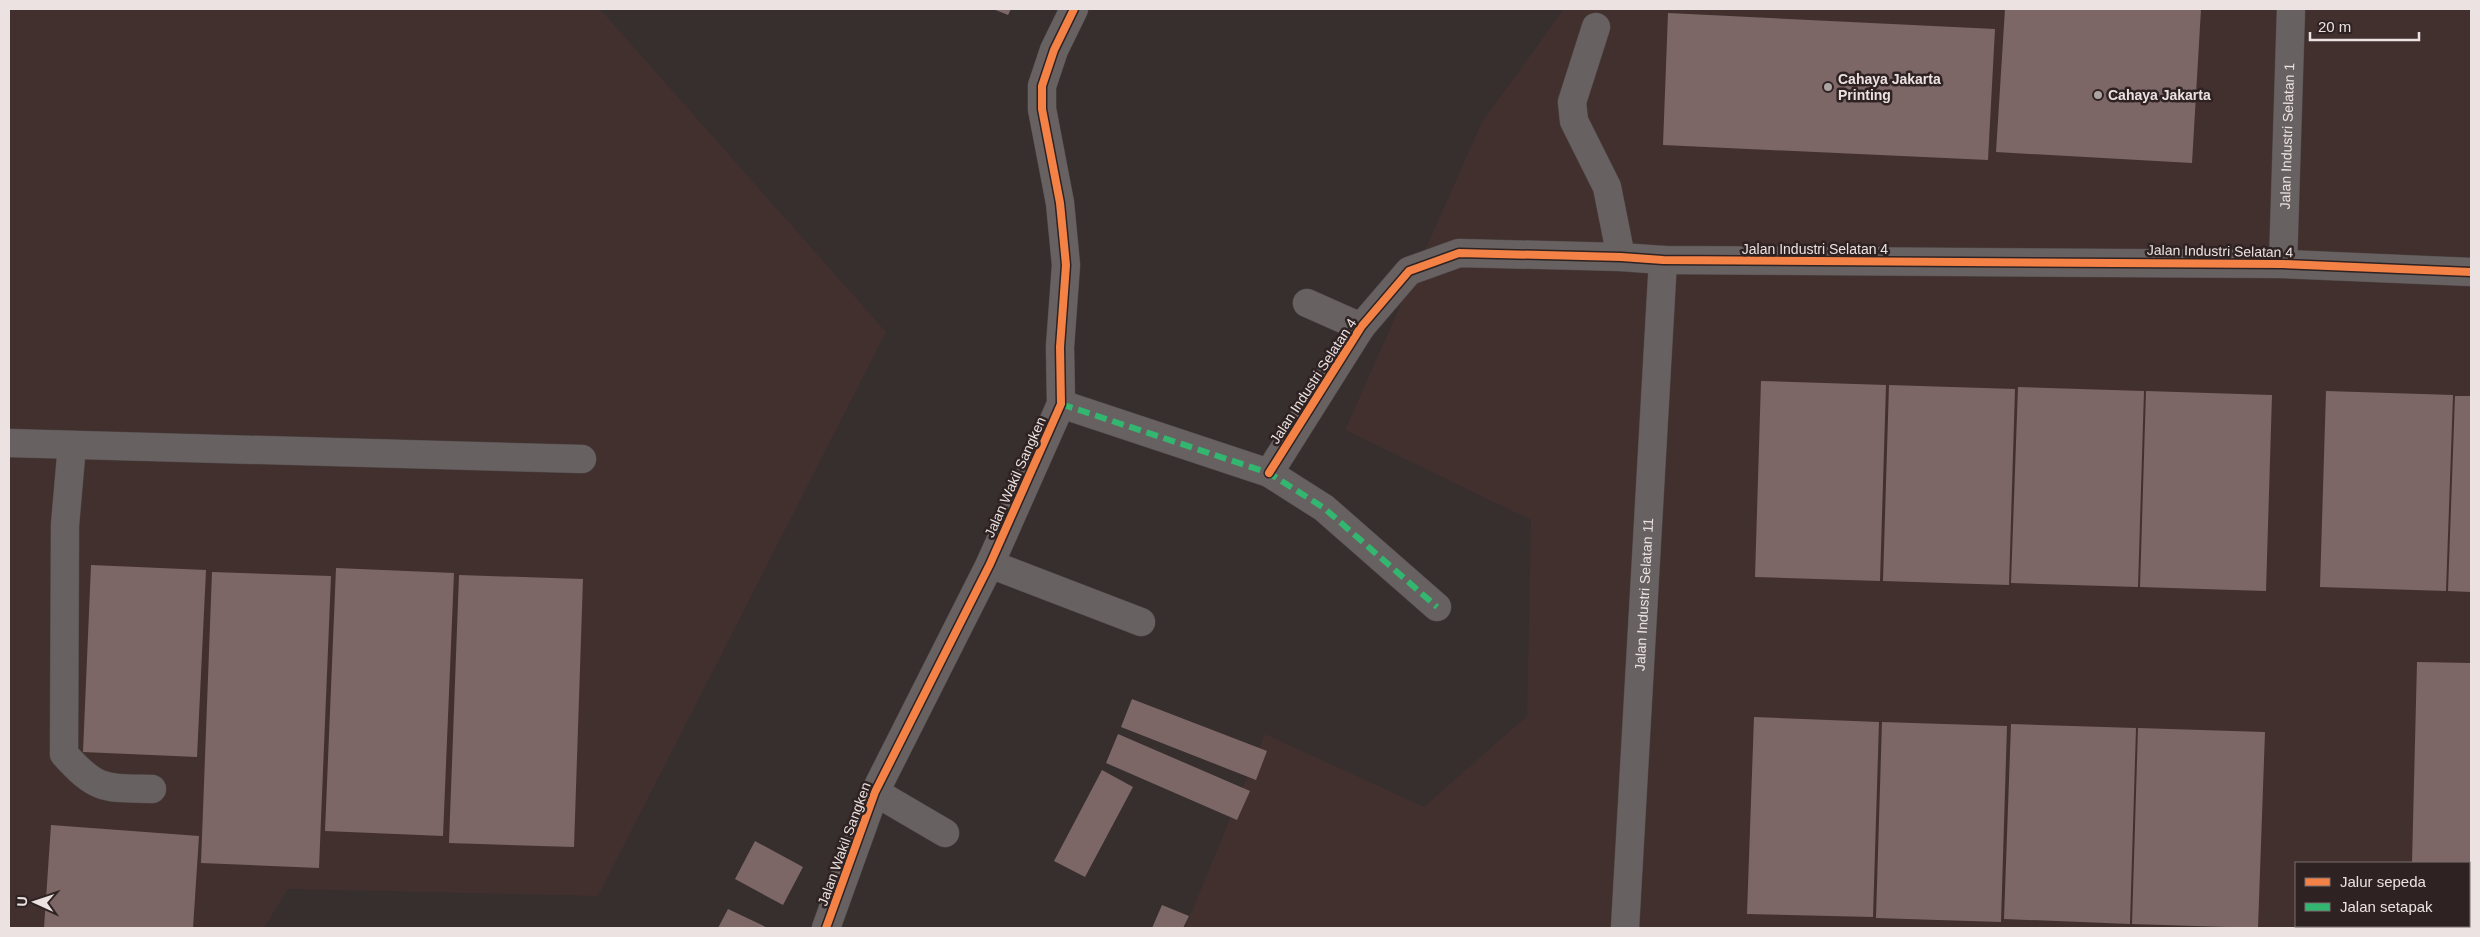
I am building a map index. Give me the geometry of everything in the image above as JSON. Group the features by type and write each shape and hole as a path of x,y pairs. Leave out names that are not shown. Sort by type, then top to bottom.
{"street":[{"name":"Jalan Wakil Sangken","path":"826,928 874,792 990,564 1061,404 1060,347 1066,265 1060,203 1042,109 1042,86 1054,50 1074,9"},
{"name":"Jalan Industri Selatan 1","path":"2283,264 2291,9"},
{"path":"1596,27 1572,102 1574,121 1607,187 1621,257"},
{"name":"Jalan Industri Selatan 4","path":"1269,473 1362,327 1409,271 1459,253 1621,257 1663,260 2283,264 2471,272"},
{"name":"Jalan Industri Selatan 11","path":"1625,928 1663,260"},
{"path":"1307,303 1362,327"},
{"path":"1061,404 1269,473 1324,508 1437,607"},
{"path":"9,443 582,460"},
{"path":"72,445 65,525 64,754 83,776 108,788 152,789"},
{"path":"990,564 1141,622"},
{"path":"874,792 946,833"}],"shaded area":[{"path":"9,9 600,9 886,332 598,896 288,889 264,928 9,928"},
{"path":"1564,9 2471,9 2471,928 1185,928 1265,734 1424,807 1527,716 1531,520 1345,430 1482,122"}],"building":[{"path":"993,9 1011,9 1008,15"},
{"name":"Cahaya Jakarta","path":"2005,9 2201,9 2192,163 1996,152"},
{"name":"Cahaya Jakarta Printing","path":"1668,13 1995,29 1988,160 1663,145"},
{"path":"1761,381 1886,385 1880,581 1755,577"},
{"path":"1889,385 2015,389 2009,585 1883,581"},
{"path":"2018,387 2144,391 2138,587 2011,583"},
{"path":"2146,391 2272,395 2266,591 2140,587"},
{"path":"2326,391 2453,395 2446,591 2320,587"},
{"path":"2455,396 2471,396 2471,592 2448,591"},
{"path":"91,565 206,570 197,757 83,752"},
{"path":"336,568 454,573 443,836 325,831"},
{"path":"212,572 331,576 319,868 201,863"},
{"path":"459,575 583,579 574,847 449,843"},
{"path":"2417,662 2471,663 2471,928 2411,928 2470,927 2470,862 2412,862"},
{"path":"1132,699 1267,751 1256,780 1121,727"},
{"path":"1754,717 1879,722 1873,917 1747,914"},
{"path":"1882,722 2007,726 2001,922 1876,918"},
{"path":"2011,724 2136,728 2130,924 2004,919"},
{"path":"2138,728 2265,732 2258,928 2132,924"},
{"path":"1118,734 1250,791 1237,820 1106,763"},
{"path":"1102,770 1133,787 1085,877 1054,861"},
{"path":"51,825 199,836 193,928 44,928"},
{"path":"755,841 803,867 783,905 735,879"},
{"path":"1162,905 1189,916 1183,928 1152,928"},
{"path":"728,909 768,928 718,928"}],"marked path":[{"path":"1061,404 1269,473 1324,508 1437,607"}],"cycle path":[{"path":"826,928 875,792 990,564 1061,404 1060,347 1066,265 1060,203 1042,109 1042,86 1054,50 1074,9"},
{"path":"1269,473 1361,327 1409,271 1459,253 1621,257 1663,260 2283,264 2471,272"}],"place":[{"name":"Cahaya Jakarta Printing","path":"1828,87"},
{"name":"Cahaya Jakarta","path":"2098,95"}]}
